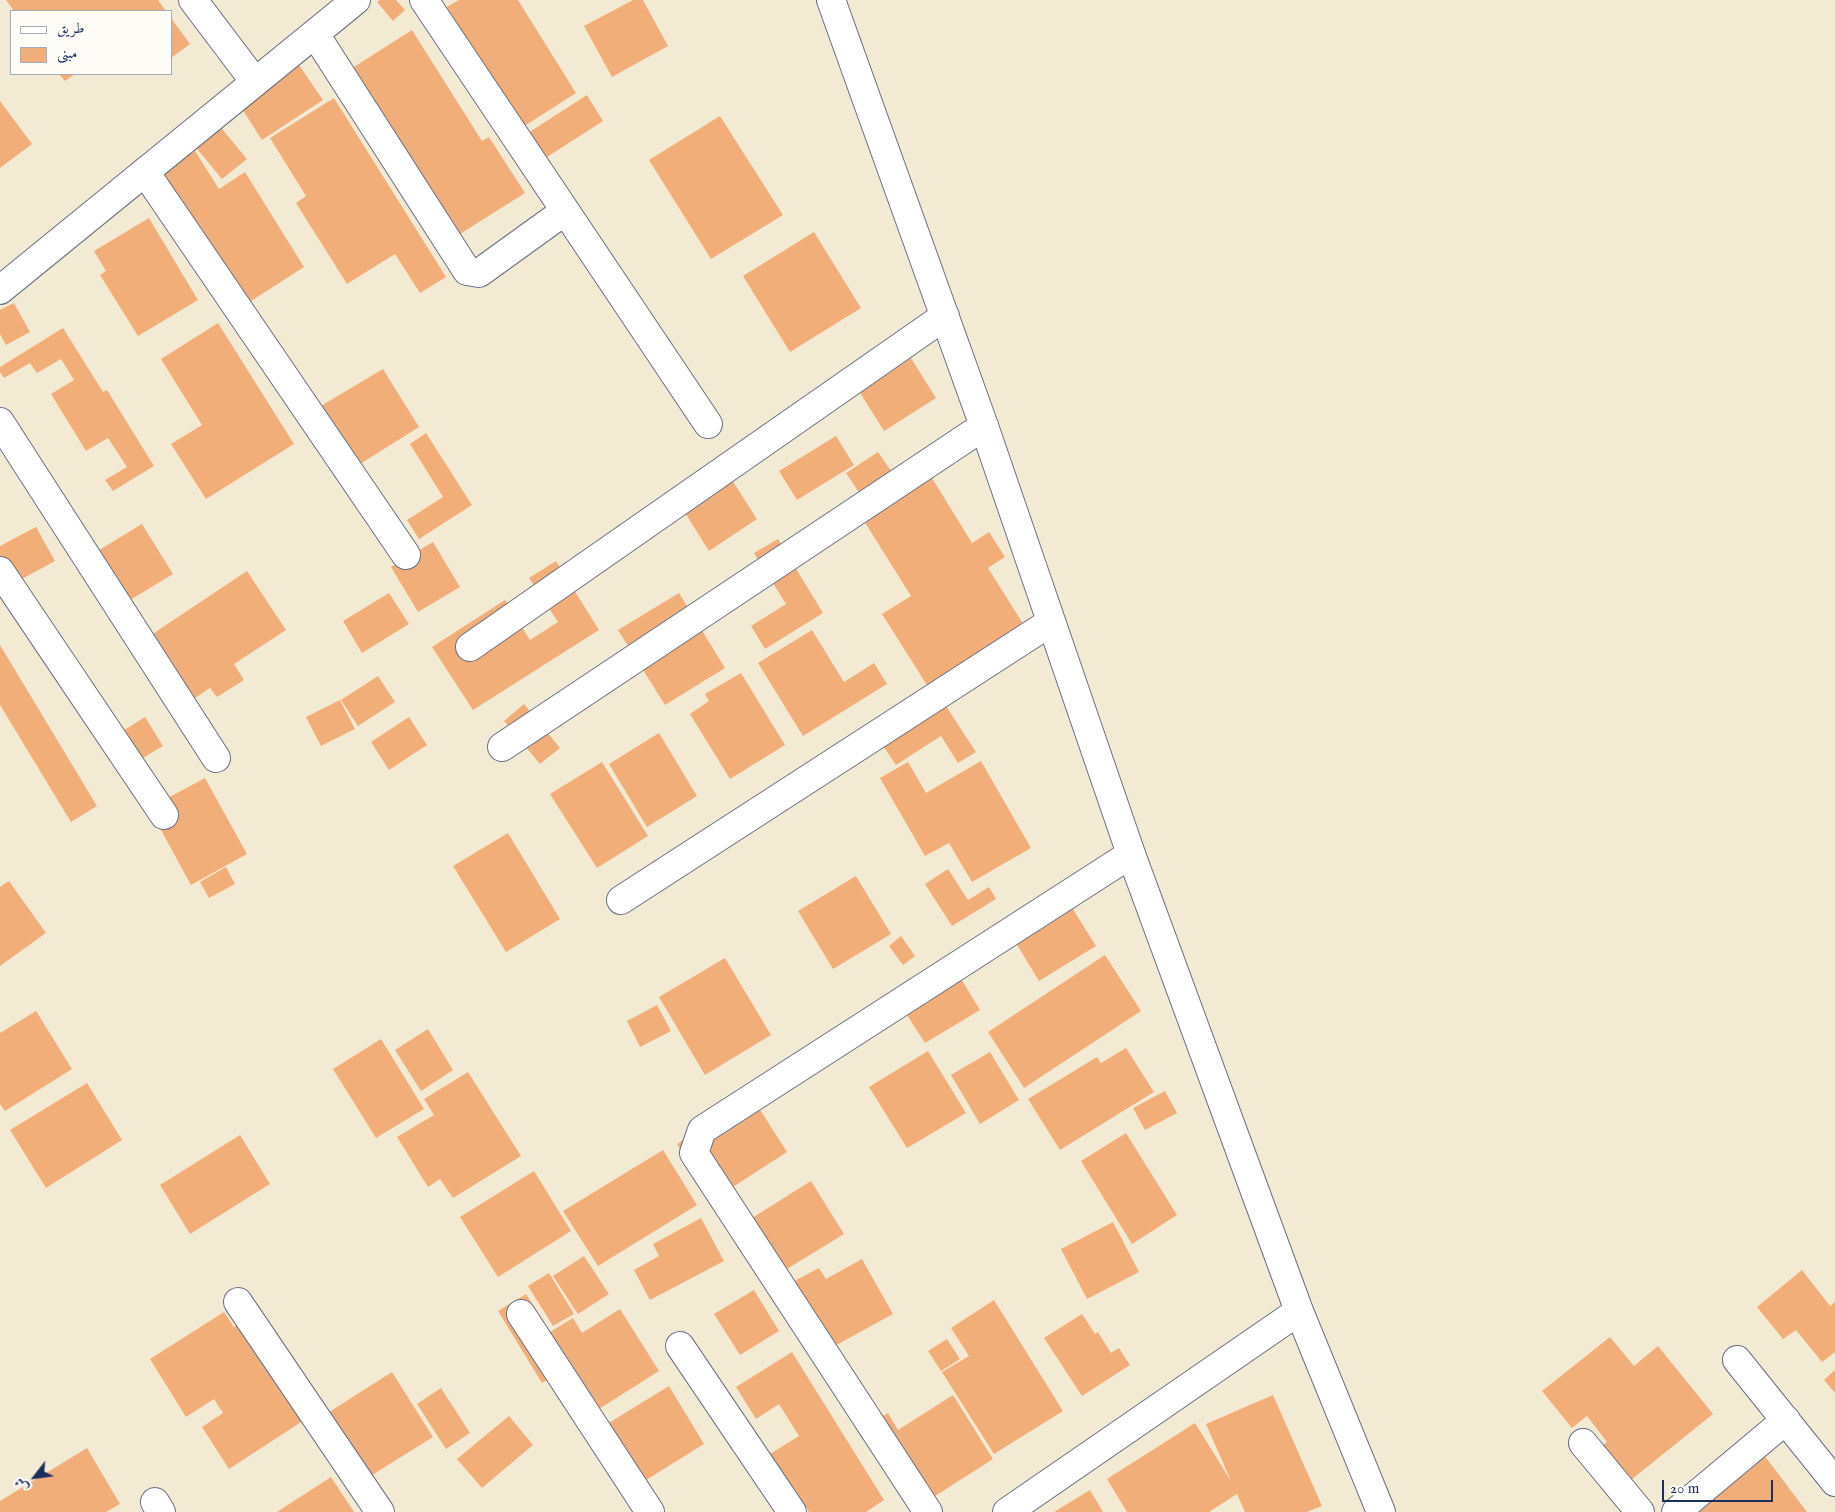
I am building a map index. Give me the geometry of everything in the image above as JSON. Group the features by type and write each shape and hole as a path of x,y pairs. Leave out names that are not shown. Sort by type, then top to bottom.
{"street":[{"path":"193,0 255,82"},
{"path":"0,290 356,0"},
{"path":"424,0 708,424"},
{"path":"831,0 984,426 1131,854 1299,1311 1381,1512"},
{"path":"315,34 467,271 480,273 565,211"},
{"path":"145,172 406,556"},
{"path":"470,647 945,316"},
{"path":"0,422 216,758"},
{"path":"502,747 984,426"},
{"path":"0,572 164,815"},
{"path":"620,900 1051,622"},
{"path":"928,1512 694,1153 702,1130 1131,854"},
{"path":"238,1302 380,1512"},
{"path":"1007,1512 1299,1311"},
{"path":"521,1314 650,1512"},
{"path":"680,1346 792,1512"},
{"path":"1738,1360 1835,1482"},
{"path":"1676,1512 1786,1420"},
{"path":"1583,1443 1640,1512"}],"building":[{"path":"6,0 158,0 165,10 13,10"},
{"path":"380,0 396,0 405,10 393,21 377,2"},
{"path":"459,0 518,0 576,93 523,127 447,7"},
{"path":"633,0 643,0 668,46 612,77 584,26"},
{"path":"172,19 190,44 172,57"},
{"path":"412,30 482,141 489,137 525,193 449,241 343,74"},
{"path":"297,62 323,100 262,140 237,101"},
{"path":"60,75 74,75 65,81"},
{"path":"587,95 603,121 530,168 514,142"},
{"path":"334,98 446,277 420,293 395,254 347,284 296,203 306,196 270,138"},
{"path":"0,101 32,144 0,168"},
{"path":"720,116 783,215 711,259 649,160"},
{"path":"218,124 247,159 222,179 194,145"},
{"path":"195,151 219,189 245,172 304,267 248,303 147,182"},
{"path":"149,218 198,300 138,336 100,275 106,271 94,251"},
{"path":"814,232 861,308 790,352 743,276"},
{"path":"14,303 30,332 6,345 0,334 0,310"},
{"path":"218,323 294,444 206,499 171,444 202,425 161,359"},
{"path":"63,328 103,392 107,390 154,466 113,491 105,480 127,467 108,438 86,451 51,394 74,380 61,359 37,373 30,363 4,378 0,372 0,367"},
{"path":"911,358 936,398 884,431 859,391"},
{"path":"383,369 419,427 341,476 304,416"},
{"path":"426,433 472,505 419,539 407,520 443,497 410,444"},
{"path":"836,436 854,465 797,500 779,471"},
{"path":"878,452 896,478 864,500 846,473"},
{"path":"927,470 972,543 989,532 1005,557 988,568 1029,633 932,693 882,614 911,596 859,513"},
{"path":"730,477 757,519 709,551 682,508"},
{"path":"142,524 173,574 117,608 86,558"},
{"path":"36,527 55,561 9,586 0,569 0,546"},
{"path":"778,539 823,613 765,649 751,626 786,604 754,553"},
{"path":"433,542 460,587 418,612 391,567"},
{"path":"556,561 599,630 473,710 432,647 505,600 530,640 558,622 529,578"},
{"path":"247,571 286,630 234,664 244,680 217,697 210,688 181,707 139,643"},
{"path":"389,593 409,624 362,653 343,621"},
{"path":"679,593 725,668 665,705 618,630"},
{"path":"812,630 844,682 874,663 887,684 803,736 758,663"},
{"path":"0,645 97,806 71,822 0,705"},
{"path":"741,673 785,745 730,779 690,714 709,701 705,694"},
{"path":"378,676 395,702 358,726 341,700"},
{"path":"340,700 355,729 321,746 306,717"},
{"path":"944,703 976,752 958,763 941,736 896,765 881,743"},
{"path":"524,704 560,748 540,764 504,721"},
{"path":"145,717 163,746 128,767 110,739"},
{"path":"409,717 427,745 389,770 371,742"},
{"path":"659,733 697,796 647,827 609,764"},
{"path":"981,761 1031,848 972,882 949,843 925,856 880,778 908,762 926,793"},
{"path":"602,762 648,836 597,868 550,794"},
{"path":"205,778 247,854 191,885 149,808"},
{"path":"508,833 560,919 506,952 453,866"},
{"path":"226,867 235,884 209,898 200,882"},
{"path":"948,869 968,900 989,887 996,899 952,926 925,884"},
{"path":"856,876 891,934 833,969 798,911"},
{"path":"9,881 46,933 0,966 0,887"},
{"path":"1061,890 1096,946 1039,981 1005,925"},
{"path":"901,936 915,956 903,965 889,946"},
{"path":"1105,955 1141,1011 1024,1088 988,1032"},
{"path":"725,958 771,1035 705,1075 659,997"},
{"path":"949,959 980,1010 925,1043 893,993"},
{"path":"657,1005 671,1031 640,1047 627,1021"},
{"path":"36,1011 72,1069 5,1111 0,1104 0,1033"},
{"path":"428,1029 453,1070 421,1091 395,1050"},
{"path":"381,1039 424,1109 376,1138 333,1069"},
{"path":"1126,1048 1154,1092 1060,1150 1028,1099 1097,1057 1101,1063"},
{"path":"928,1051 966,1113 907,1148 869,1087"},
{"path":"990,1052 1019,1100 980,1124 951,1075"},
{"path":"468,1072 521,1156 453,1198 440,1179 428,1187 397,1137 434,1115 424,1099"},
{"path":"87,1083 122,1140 46,1188 10,1130"},
{"path":"1165,1091 1177,1113 1145,1130 1133,1108"},
{"path":"752,1097 787,1152 722,1194 699,1179 677,1144"},
{"path":"1126,1133 1177,1215 1132,1244 1081,1161"},
{"path":"240,1135 270,1184 190,1234 160,1185"},
{"path":"663,1150 697,1205 598,1266 563,1211"},
{"path":"534,1171 571,1231 498,1277 460,1217"},
{"path":"811,1181 844,1234 769,1280 736,1228"},
{"path":"701,1218 724,1261 650,1300 634,1270 659,1256 653,1244"},
{"path":"1113,1222 1139,1272 1087,1299 1061,1249"},
{"path":"584,1256 609,1294 578,1314 553,1276"},
{"path":"862,1259 893,1314 820,1354 783,1287 819,1268 826,1279"},
{"path":"1802,1270 1830,1306 1835,1302 1835,1352 1822,1362 1796,1330 1783,1339 1757,1307"},
{"path":"549,1273 574,1314 553,1326 528,1286"},
{"path":"754,1290 779,1331 740,1355 714,1314"},
{"path":"526,1294 550,1332 573,1318 582,1333 620,1309 659,1371 583,1419 555,1375 542,1383 498,1311"},
{"path":"994,1300 1063,1411 994,1454 942,1372 969,1356 951,1328"},
{"path":"224,1312 234,1327 249,1317 312,1415 229,1469 202,1427 223,1413 214,1399 186,1417 150,1359"},
{"path":"1082,1314 1095,1334 1098,1332 1111,1353 1119,1348 1130,1365 1082,1396 1044,1338"},
{"path":"1610,1337 1634,1366 1658,1346 1713,1414 1621,1488 1593,1453 1607,1442 1587,1416 1572,1428 1542,1391"},
{"path":"947,1339 960,1359 941,1371 928,1351"},
{"path":"792,1352 884,1500 866,1512 809,1512 793,1486 778,1495 757,1462 799,1436 779,1404 756,1419 736,1387"},
{"path":"1835,1370 1835,1393 1824,1380"},
{"path":"392,1372 433,1437 356,1485 315,1421"},
{"path":"669,1386 704,1444 630,1490 594,1432"},
{"path":"441,1388 470,1433 446,1449 417,1404"},
{"path":"953,1395 993,1459 918,1507 867,1426 888,1413 898,1430"},
{"path":"1273,1395 1322,1506 1307,1512 1245,1512 1237,1494 1209,1512 1127,1512 1107,1479 1195,1423 1231,1481 1206,1424"},
{"path":"509,1416 533,1445 482,1488 457,1459"},
{"path":"1755,1443 1807,1512 1664,1512"},
{"path":"87,1448 120,1504 106,1512 0,1512 0,1501"},
{"path":"331,1477 354,1512 277,1512"},
{"path":"1090,1490 1103,1512 1054,1512"}]}
